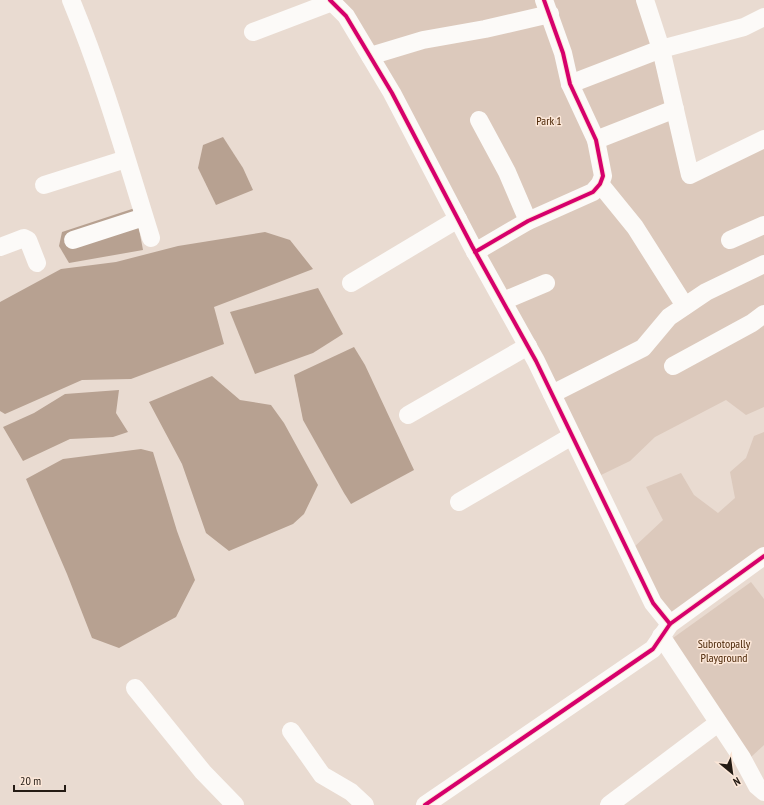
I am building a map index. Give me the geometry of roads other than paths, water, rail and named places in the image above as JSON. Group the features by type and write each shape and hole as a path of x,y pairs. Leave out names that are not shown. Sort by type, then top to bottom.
{"street":[{"path":"71,0 85,34 102,83 151,238"},
{"path":"645,0 661,49 690,175 764,139"},
{"path":"253,32 331,1 346,16 392,93 475,252 528,346 665,630 718,723 742,758 757,786 764,792"},
{"path":"370,56 423,40 485,29 547,7 563,53 570,84 596,140 603,176 600,184 593,192 528,221 475,252"},
{"path":"570,84 661,49 744,27 764,17"},
{"path":"596,140 675,109"},
{"path":"479,120 507,172 528,221"},
{"path":"44,185 126,159"},
{"path":"600,184 635,226 685,306"},
{"path":"73,240 144,217"},
{"path":"351,283 458,219"},
{"path":"730,240 764,224"},
{"path":"0,246 24,238 28,240 37,263"},
{"path":"552,394 643,348 669,317 706,292 764,264"},
{"path":"503,302 546,282"},
{"path":"673,366 752,323 764,314"},
{"path":"408,415 528,346"},
{"path":"459,502 572,436"},
{"path":"425,805 653,649 665,630 764,556"},
{"path":"136,688 203,772 235,805"},
{"path":"609,805 718,723"},
{"path":"291,731 322,775 351,792 365,805"}],"park label":[{"name":"Park 1","path":"549,121"},
{"name":"Subrotopally Playground","path":"724,651"}]}
